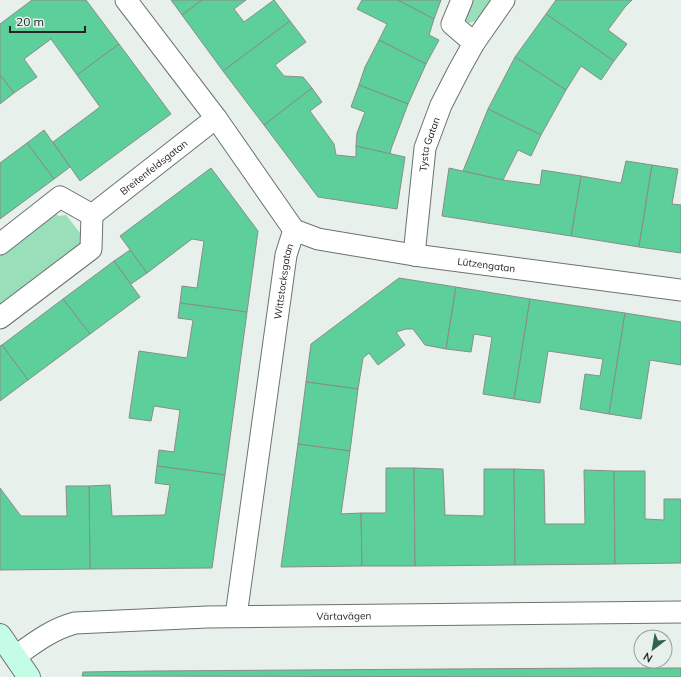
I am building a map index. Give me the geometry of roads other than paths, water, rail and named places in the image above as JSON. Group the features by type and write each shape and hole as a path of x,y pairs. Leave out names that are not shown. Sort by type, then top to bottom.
{"main road":[{"path":"0,635 16,656 27,676"}],"street":[{"name":"Wittstocksgatan","path":"126,0 216,118 294,230 286,255 236,616"},
{"path":"462,0 452,24 474,43"},
{"name":"Tysta Gatan","path":"414,254 425,148 440,105 474,43 504,0"},
{"name":"Breitenfeldsgatan","path":"92,215 216,118"},
{"path":"0,244 60,197 92,215 91,249 0,318"},
{"name":"Lützengatan","path":"294,230 318,239 414,254 681,290"},
{"name":"Värtavägen","path":"16,656 47,634 62,626 75,623 236,616 681,612"}]}
